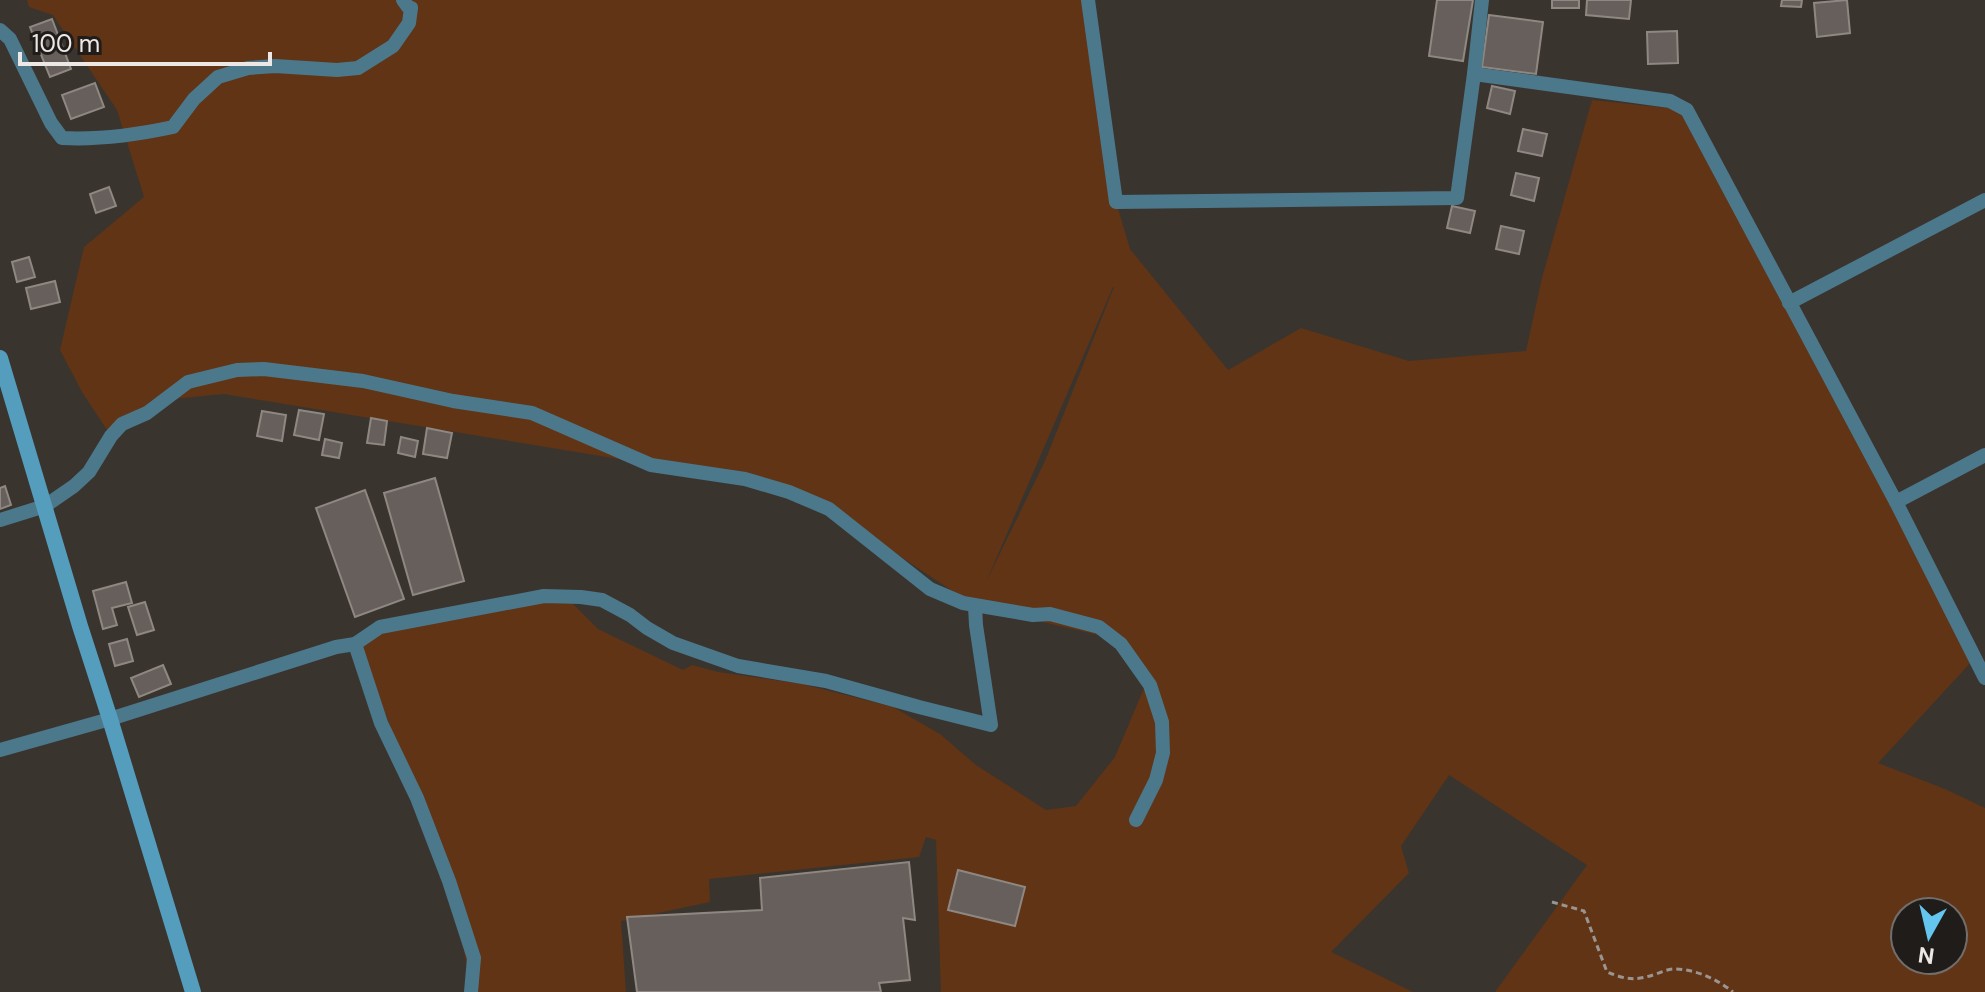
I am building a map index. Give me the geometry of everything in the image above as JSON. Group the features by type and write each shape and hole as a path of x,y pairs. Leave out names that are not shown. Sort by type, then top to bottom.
{"street":[{"path":"0,30 10,39 51,123 62,138 93,140 173,127 194,99 218,77 248,68 358,68 393,46 409,23 411,8 403,0"},
{"path":"1088,0 1116,202 1457,198 1482,0"},
{"path":"1474,74 1670,101 1687,110 1896,502 1985,678"},
{"path":"1789,303 1985,200"},
{"path":"0,358 193,992"},
{"path":"0,520 45,506 74,486 89,472 122,424 147,413 188,382 237,370 264,369 363,381 453,401 532,413 651,465 745,479 789,492 829,509 930,589 963,603 1033,615 1050,614 1099,627 1121,644 1150,685 1162,722 1163,753 1156,780 1136,820"},
{"path":"1896,502 1985,455"},
{"path":"0,750 110,719 336,647 355,644 380,627 544,596 602,600 673,643 738,666 826,681 991,725 975,606"},
{"path":"355,644 381,723 417,798 449,881 474,958 471,992"}],"path":[{"path":"1552,902 1584,911 1607,972 1626,980 1643,979 1672,969 1692,972 1721,982 1733,992"}],"shaded area":[{"path":"27,0 1089,0 1116,202 1130,249 1228,370 1301,328 1409,361 1526,351 1542,278 1592,100 1687,110 1975,658 1878,763 1985,808 1985,992 1495,992 1587,865 1449,775 1401,846 1409,873 1331,952 1413,992 941,992 936,840 926,837 919,857 709,879 710,902 621,921 626,992 471,992 456,904 386,715 355,644 393,624 566,597 598,629 683,670 692,665 718,672 802,684 893,707 940,734 976,765 1046,810 1076,806 1115,757 1147,681 1115,639 975,606 829,509 698,472 224,394 151,401 111,436 82,392 60,350 84,247 144,197 117,110 53,15 29,7","holes":["1114,287 1045,461 987,580"]}],"building":[{"path":"1437,0 1473,0 1463,61 1429,56"},
{"path":"1552,0 1579,0 1579,8 1552,8"},
{"path":"1587,0 1631,0 1629,19 1586,15"},
{"path":"1782,0 1802,0 1801,7 1781,6"},
{"path":"1847,0 1850,33 1817,37 1814,3"},
{"path":"1489,15 1543,22 1536,74 1482,67"},
{"path":"52,19 71,69 50,77 30,27"},
{"path":"1677,31 1678,63 1648,64 1647,32"},
{"path":"95,83 104,107 71,119 62,95"},
{"path":"1492,86 1515,91 1510,114 1487,108"},
{"path":"1523,129 1547,134 1542,156 1518,151"},
{"path":"1516,173 1539,178 1534,201 1511,195"},
{"path":"109,187 116,206 96,213 90,194"},
{"path":"1452,206 1475,211 1470,233 1447,228"},
{"path":"1501,226 1524,231 1519,254 1496,249"},
{"path":"29,257 35,277 17,282 12,262"},
{"path":"55,281 60,302 31,309 26,288"},
{"path":"299,410 324,414 319,440 294,435"},
{"path":"262,411 286,415 282,441 257,436"},
{"path":"371,418 387,421 384,445 367,443"},
{"path":"427,428 452,433 447,458 423,454"},
{"path":"401,437 418,441 415,457 398,453"},
{"path":"325,439 342,443 339,458 322,455"},
{"path":"435,478 464,581 413,595 384,493"},
{"path":"5,486 11,505 0,509 0,488"},
{"path":"365,490 404,599 355,617 316,508"},
{"path":"126,582 132,603 112,608 117,625 103,629 93,591"},
{"path":"145,602 154,630 137,635 128,607"},
{"path":"127,639 133,661 115,666 109,644"},
{"path":"163,665 171,684 139,697 131,678"},
{"path":"909,862 915,920 903,918 910,980 879,983 881,992 637,992 627,917 762,910 760,878"},
{"path":"958,870 1025,887 1015,926 948,910"}]}
